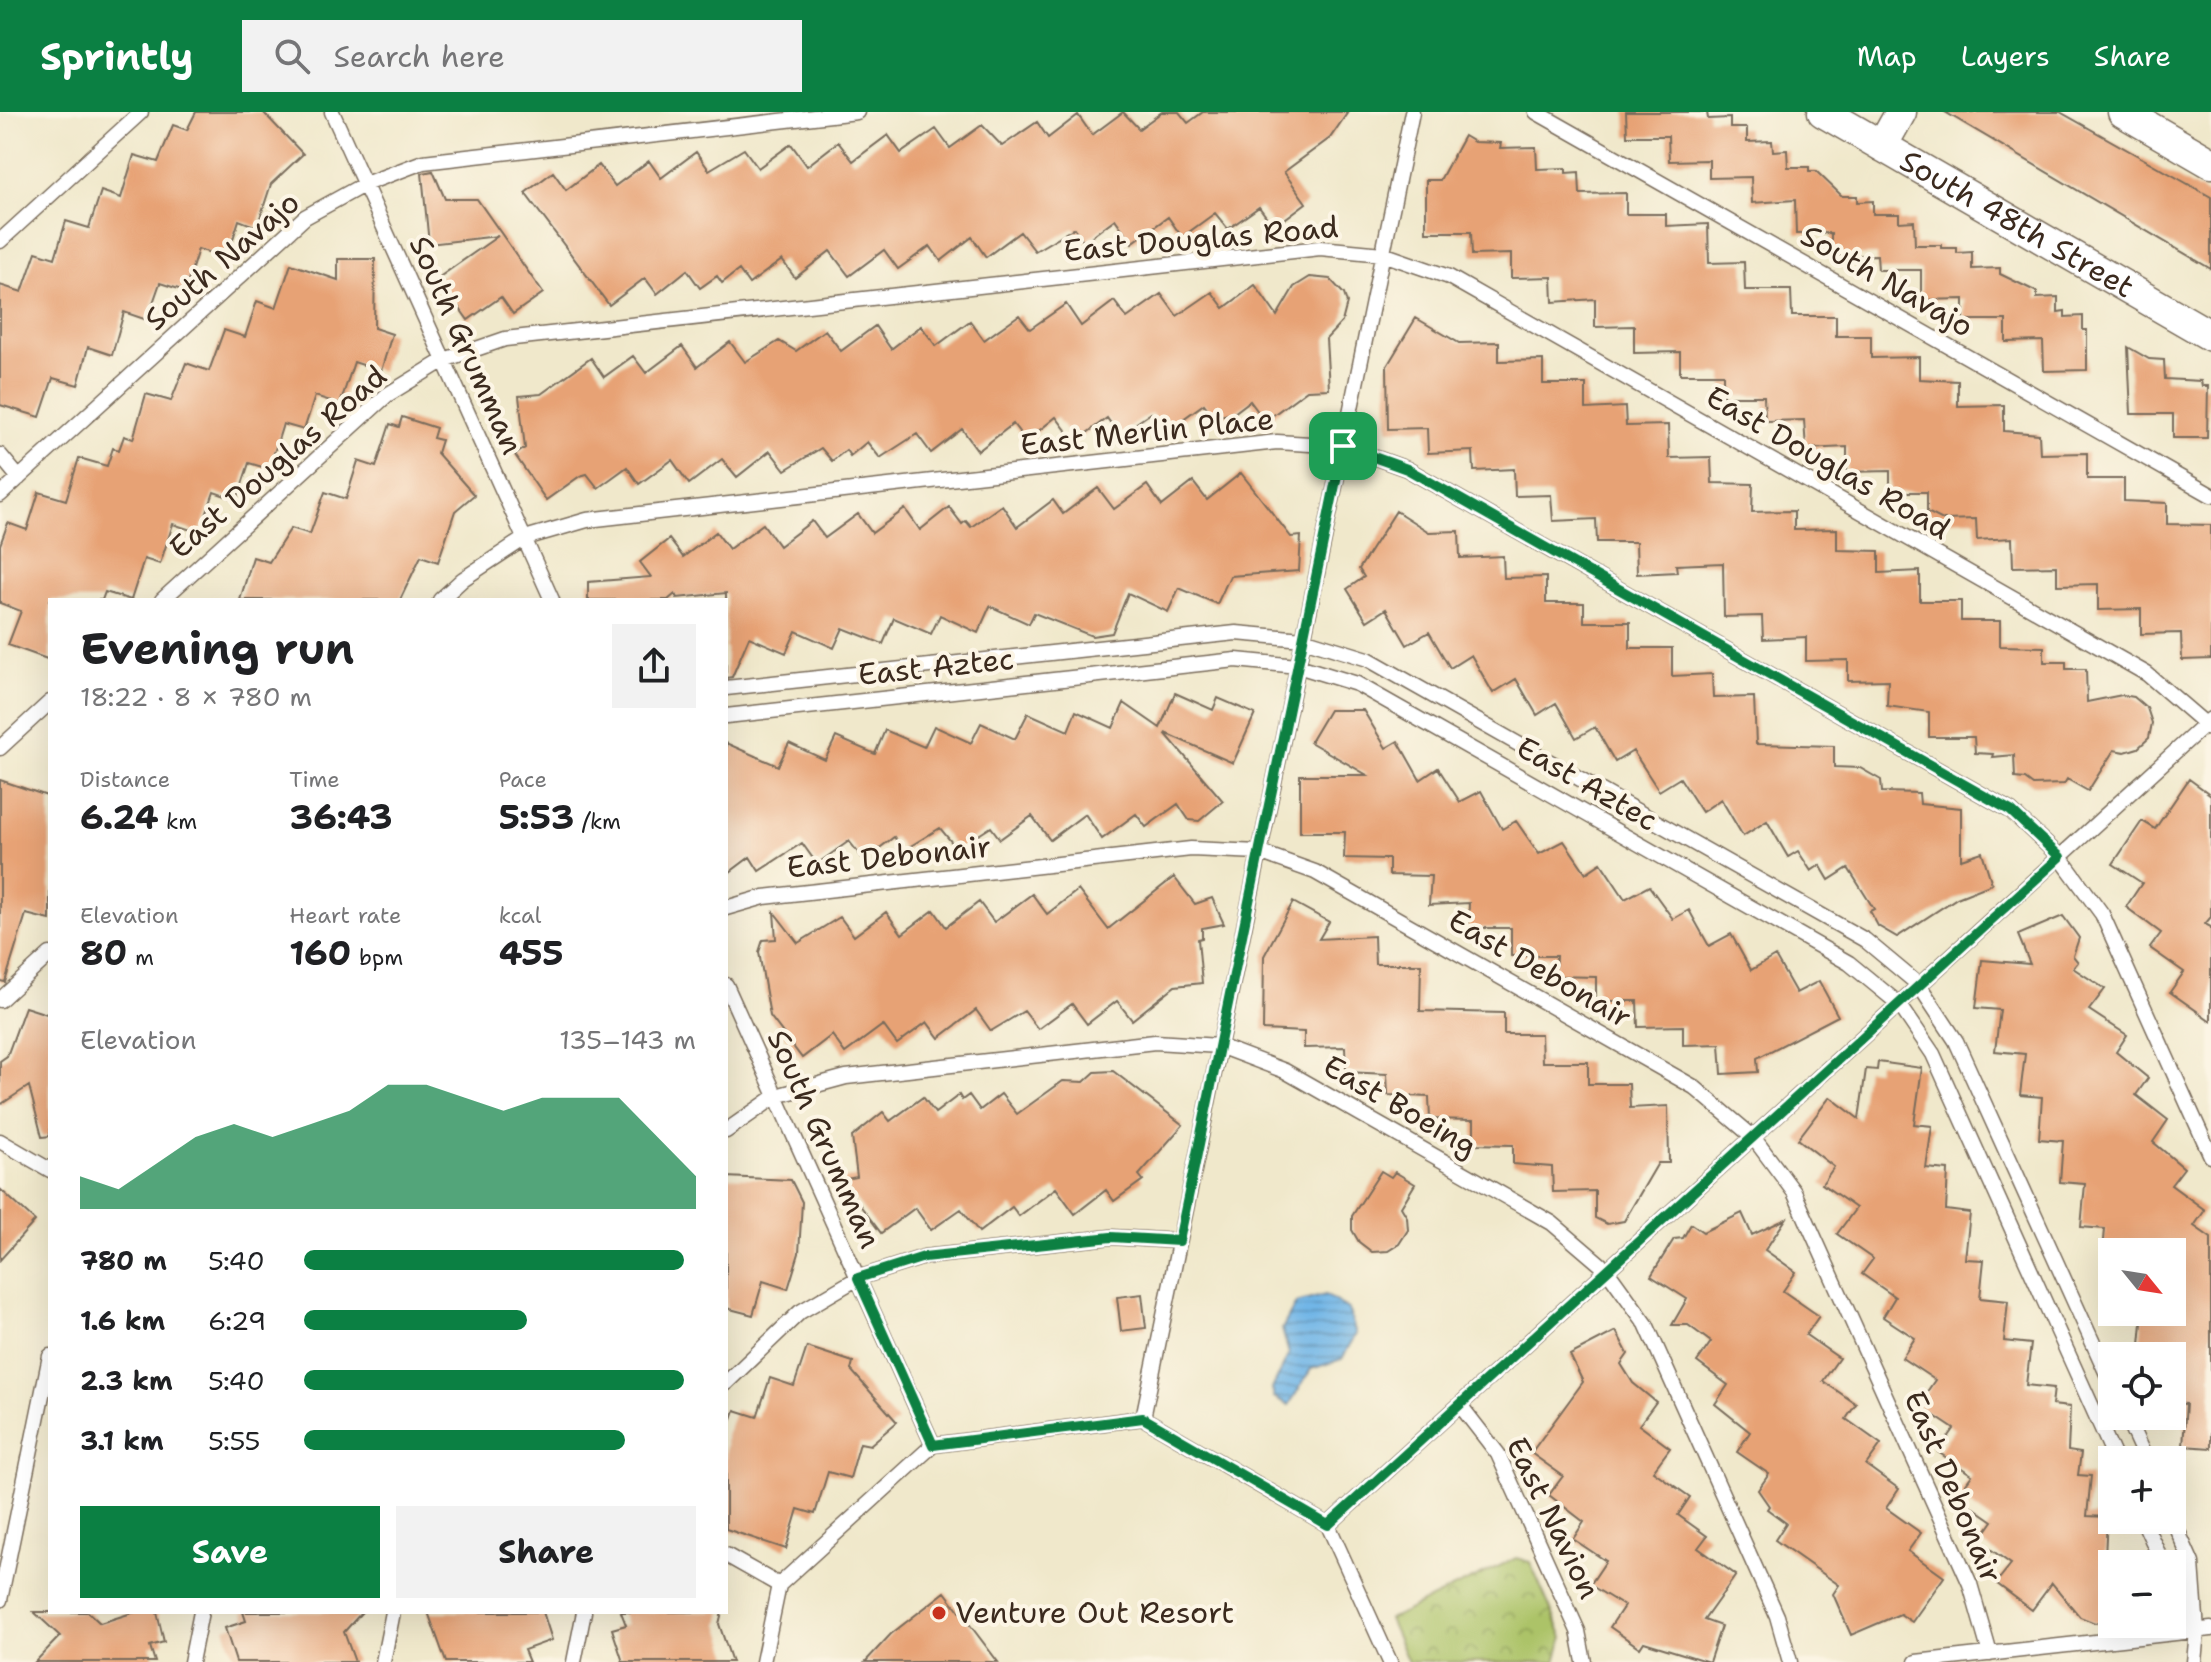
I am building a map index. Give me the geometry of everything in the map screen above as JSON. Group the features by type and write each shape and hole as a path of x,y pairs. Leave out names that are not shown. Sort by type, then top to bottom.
{"street":[{"name":"South 48th Street","path":"1823,112 2211,336"},
{"path":"1882,146 1901,112"},
{"path":"2123,112 2211,163"}],"lane":[{"path":"0,241 141,112"},
{"name":"South Grumman","path":"332,112 551,598"},
{"name":"South Navajo","path":"0,495 305,217 365,184 423,162 857,112"},
{"path":"1143,1418 1412,112"},
{"name":"South Navajo","path":"1536,112 2211,495"},
{"name":"East Douglas Road","path":"164,598 387,395 444,360 520,338 1320,248 1383,254 1449,277 2134,666 2210,723"},
{"name":"East Merlin Place","path":"442,598 463,579 525,538 602,518 1277,442 1343,446 1407,469 2011,811 2060,857 2102,914 2211,1156"},
{"path":"0,455 19,478"},
{"name":"East Aztec","path":"728,688 1236,633 1303,639 1382,666 1865,940 1919,985 1956,1041 2098,1354"},
{"name":"East Aztec","path":"728,716 1236,660 1298,666 1357,684 1849,963 1899,1004 1933,1054 2110,1446"},
{"path":"0,748 48,704"},
{"path":"1328,1525 2210,723"},
{"name":"East Debonair","path":"728,907 764,897 1191,849 1259,852 1315,872 1694,1087 1753,1137 1794,1192 1970,1584 1990,1654"},
{"path":"0,1000 48,956"},
{"name":"South Grumman","path":"728,989 933,1445"},
{"name":"East Boeing","path":"728,1130 776,1096 846,1077 1155,1042 1219,1046 1285,1071 1552,1223 1607,1270 1646,1324 1777,1616 1790,1662"},
{"path":"0,1141 48,1169"},
{"path":"728,1381 800,1312 858,1278 924,1257 1111,1237 1179,1241"},
{"path":"0,1600 48,1366"},
{"name":"East Navion","path":"1460,1405 1498,1454 1578,1631 1584,1662"},
{"path":"763,1662 779,1585 933,1445 1143,1418 1328,1525 1390,1662"},
{"path":"2179,1534 2192,1563 2204,1630 2194,1662"},
{"path":"728,1556 779,1585"},
{"path":"2186,1604 2204,1630"},
{"path":"191,1662 201,1614"},
{"path":"383,1662 393,1614"},
{"path":"574,1662 584,1614"},
{"path":"1916,1662 2204,1630"}],"green space":[{"path":"1516,1558 1530,1562 1563,1637 1556,1662 1408,1662 1389,1619"}],"water":[{"path":"1325,1295 1348,1309 1356,1334 1342,1359 1311,1369 1289,1405 1274,1397 1272,1389 1289,1354 1282,1329 1296,1303"}],"building":[{"path":"196,112 263,112 303,154 271,184 257,227 239,220 227,258 198,249 185,291 160,283 147,320 124,312 112,355 88,347 78,385 53,378 40,417 0,405 0,285 22,292 36,252 55,258 66,221 89,228 101,191 121,198 134,155 158,162 173,125 187,130"},
{"path":"1123,112 1139,129 1162,112 1179,112 1188,123 1203,112 1348,112 1330,138 1284,172 1306,203 1274,227 1259,207 1228,229 1215,213 1182,237 1168,217 1132,243 1115,219 1084,242 1074,228 1035,251 1020,232 986,257 972,237 941,261 930,246 898,269 884,250 849,276 830,251 795,278 782,260 749,284 739,270 722,283 717,276 700,288 687,270 657,294 645,278 609,305 525,193 553,172 566,190 599,165 615,186 649,161 661,178 696,152 709,170 744,149 758,168 791,144 807,166 838,142 853,161 888,135 901,153 936,129 950,148 982,125 1002,146 1037,122 1048,138 1078,115 1092,135"},
{"path":"1626,112 1707,112 1708,119 1730,118 1730,128 1747,128 1747,142 1772,141 1773,151 1787,150 1788,167 1809,167 1809,171 1816,171 1842,196 1857,196 1857,202 1873,201 1873,214 1899,214 1899,222 1914,221 1915,245 1941,245 1941,248 1957,248 1957,253 1972,252 1972,269 2000,268 2000,274 2037,292 2037,298 2058,297 2058,312 2065,311 2065,317 2083,316 2083,330 2087,330 2087,370 2044,371 2043,341 2006,342 2006,320 1964,320 1964,299 1921,300 1921,270 1878,270 1877,255 1831,256 1831,233 1796,234 1795,200 1752,203 1751,177 1709,178 1709,160 1669,161 1668,136 1627,136"},
{"path":"1945,112 2060,112 2211,197 2211,269"},
{"path":"1464,136 1474,142 1501,143 1500,148 1536,147 1537,169 1566,168 1566,173 1579,172 1580,194 1626,193 1626,214 1666,214 1666,226 1708,224 1709,263 1744,262 1745,290 1791,290 1792,316 1836,316 1836,336 1871,336 1871,358 1919,357 1919,379 1958,381 1958,406 2004,405 2004,431 2039,434 2040,454 2087,453 2087,479 2124,479 2124,501 2167,503 2167,524 2211,525 2211,659 2182,660 2181,633 2141,634 2141,609 2098,610 2098,584 2057,585 2057,566 2013,567 2012,538 1977,540 1976,519 1943,520 1927,512 1927,492 1890,492 1890,471 1847,472 1847,447 1806,449 1804,420 1765,421 1764,396 1723,396 1723,374 1680,374 1680,352 1634,353 1634,326 1595,327 1595,299 1553,302 1552,277 1511,278 1511,254 1472,255 1471,232 1426,232 1426,180 1440,180"},
{"path":"433,171 445,199 477,199 543,293 513,314 501,297 468,320 438,278 498,236 429,244 422,173"},
{"path":"338,259 375,259 374,328 392,334 381,371 354,362 340,404 315,396 304,430 283,424 269,469 249,463 237,500 214,492 200,533 173,524 160,564 144,559 132,598 105,592 103,598 48,598 48,659 8,645 21,611 0,603 0,545 8,523 27,530 39,492 66,500 79,458 107,466 113,448 119,450 124,436 133,439 146,394 171,401 186,363 209,371 224,330 245,337 257,301 276,308 291,264 338,280"},
{"path":"1310,277 1330,279 1344,294 1347,303 1342,322 1326,339 1329,389 1307,390 1265,421 1250,401 1234,413 1214,417 1204,404 1165,432 1151,413 1119,435 1107,418 1075,442 1056,417 1026,441 1013,424 978,451 962,429 931,453 917,434 880,458 867,442 850,456 846,450 832,461 821,448 785,470 770,451 737,477 722,459 689,484 672,460 639,484 627,467 598,488 587,474 580,476 546,500 515,455 525,448 519,396 541,394 591,358 604,377 633,356 646,373 682,346 697,367 730,342 745,362 779,341 796,351 825,330 841,351 875,326 891,349 921,326 936,346 970,321 984,340 1019,315 1030,329 1066,304 1081,326 1114,301 1127,318 1161,294 1177,316 1212,292 1224,308 1255,285 1277,316 1294,287"},
{"path":"1416,318 1459,343 1499,342 1499,361 1543,360 1543,384 1586,384 1586,409 1625,407 1626,426 1668,425 1669,458 1711,457 1712,483 1753,484 1752,512 1794,511 1794,530 1837,529 1837,550 1879,551 1879,573 1920,571 1920,601 1961,601 1961,621 2000,621 2000,646 2044,647 2044,662 2066,662 2066,669 2086,669 2087,702 2122,695 2134,697 2147,708 2152,723 2149,738 2138,748 2125,752 2114,750 2088,791 2067,779 2064,784 2033,785 2025,779 2015,778 2014,755 1992,757 1993,754 1975,753 1974,737 1929,737 1929,712 1887,706 1888,680 1848,681 1848,660 1806,661 1806,637 1763,639 1762,616 1724,617 1723,563 1676,565 1677,572 1637,574 1636,542 1597,542 1596,519 1553,521 1551,495 1515,496 1514,469 1474,471 1473,451 1428,453 1427,428 1388,429 1387,366"},
{"path":"2128,347 2149,359 2164,360 2165,379 2201,381 2202,386 2208,386 2207,438 2173,438 2173,414 2131,414"},
{"path":"402,417 436,428 433,438 441,440 437,453 474,495 455,511 438,562 421,556 401,598 241,598 253,557 269,562 291,528 310,534 325,492 346,499 358,461 376,467 390,424 399,427"},
{"path":"1241,473 1291,537 1301,536 1299,571 1230,576 1217,604 1179,588 1168,612 1128,593 1112,633 1092,636 1034,613 1029,624 990,606 978,633 940,615 931,634 894,618 883,644 843,628 834,648 796,631 786,653 749,637 732,677 728,678 726,593 677,598 675,594 670,598 588,598 588,582 651,577 640,562 669,539 683,557 716,532 729,549 763,524 779,546 812,521 825,538 858,514 872,533 905,509 920,530 949,507 962,524 966,521 971,527 1002,505 1017,527 1053,500 1063,514 1098,488 1114,509 1147,485 1162,506 1193,482 1207,500"},
{"path":"1396,511 1429,532 1459,531 1460,558 1503,556 1504,578 1546,577 1546,603 1584,603 1584,622 1630,622 1630,648 1672,648 1672,676 1712,674 1713,698 1754,697 1756,744 1834,746 1834,767 1860,768 1881,780 1882,792 1919,793 1920,804 1961,808 1961,859 1982,852 1992,884 1957,898 1897,937 1878,926 1870,911 1874,909 1848,868 1829,880 1820,865 1811,871 1798,851 1788,857 1767,821 1743,836 1721,799 1702,812 1680,778 1659,791 1633,751 1615,762 1595,727 1576,738 1556,703 1537,715 1516,679 1493,693 1471,655 1450,668 1429,632 1407,645 1386,609 1367,621 1347,589 1364,577 1359,569"},
{"path":"1175,693 1213,710 1218,698 1255,714 1233,763 1165,733 1223,801 1199,821 1189,820 1178,804 1146,827 1136,814 1102,839 1085,814 1050,840 1032,816 1000,839 991,827 957,849 940,828 904,850 894,837 864,860 849,841 817,864 802,843 759,871 750,857 728,874 728,744 778,766 789,743 825,760 836,737 875,754 885,730 924,747 934,726 971,743 981,723 1015,739 1028,713 1068,731 1076,711 1113,728 1124,703 1160,728"},
{"path":"1329,710 1363,710 1386,748 1398,741 1420,780 1438,768 1460,802 1481,791 1502,829 1516,821 1539,854 1564,841 1586,873 1601,863 1625,899 1649,886 1673,919 1689,910 1709,946 1731,934 1751,970 1775,956 1796,993 1819,981 1838,1016 1757,1058 1758,1072 1722,1074 1720,1044 1683,1045 1683,1026 1638,1027 1637,1001 1596,1001 1596,977 1555,976 1556,956 1511,956 1511,928 1468,928 1469,903 1429,905 1431,876 1389,875 1389,859 1344,858 1345,832 1300,832 1300,775 1367,775 1310,742"},
{"path":"2189,779 2211,795 2211,917 2205,924 2211,927 2211,1021 2170,992 2184,972 2150,948 2161,933 2126,907 2142,883 2113,864 2142,821 2155,829"},
{"path":"0,780 48,796 48,920 26,914 5,982 0,981"},
{"path":"1174,877 1195,904 1212,898 1224,924 1202,928 1202,938 1198,939 1202,983 1175,986 1132,1020 1117,1001 1087,1024 1072,1004 1038,1029 1024,1011 991,1031 976,1010 939,1038 927,1022 897,1044 883,1025 845,1053 832,1035 802,1058 770,1016 759,952 763,940 776,939 774,912 798,943 840,917 854,936 886,912 902,934 934,910 946,927 979,902 994,922 1032,894 1047,914 1078,890 1108,929"},
{"path":"1293,902 1329,922 1319,939 1374,936 1375,964 1421,964 1420,1011 1504,1013 1504,1034 1541,1034 1542,1062 1588,1062 1588,1084 1629,1084 1630,1108 1668,1106 1669,1163 1658,1163 1624,1221 1607,1224 1595,1218 1595,1191 1553,1192 1552,1167 1513,1164 1513,1145 1474,1144 1474,1120 1430,1119 1429,1097 1388,1095 1387,1074 1346,1072 1345,1047 1304,1048 1304,1032 1263,1030 1264,956"},
{"path":"2063,916 2079,938 2073,956 2078,962 2073,968 2105,989 2089,1010 2127,1035 2116,1052 2148,1078 2136,1095 2168,1120 2153,1142 2184,1168 2171,1185 2205,1210 2194,1226 2211,1238 2211,1448 2183,1446 2186,1430 2186,1342 2140,1342 2142,1326 2186,1326 2186,1238 2104,1238 2105,1229 2081,1227 2085,1184 2060,1182 2063,1141 2039,1139 2042,1097 2020,1095 2025,1054 1995,1051 2000,1010 1976,1008 1982,960 2030,964 2018,935"},
{"path":"25,1007 48,1014 48,1136 42,1137 29,1086 0,1105 0,1061 7,1056"},
{"path":"1878,1062 1922,1068 1914,1124 1932,1126 1926,1168 1948,1170 1946,1210 1970,1213 1965,1259 1984,1260 1980,1298 2008,1301 2004,1341 2031,1344 2026,1385 2054,1388 2052,1405 2070,1407 2068,1451 2081,1453 2078,1475 2091,1476 2087,1516 2098,1517 2098,1534 2106,1534 2105,1550 2098,1550 2098,1622 2080,1617 2052,1583 2032,1610 1996,1583 2011,1564 1979,1541 1993,1521 1957,1496 1972,1475 1938,1452 1954,1429 1918,1405 1935,1380 1902,1358 1915,1338 1883,1317 1895,1297 1862,1274 1873,1259 1837,1234 1856,1208 1822,1184 1834,1167 1798,1139 1830,1097 1859,1119 1866,1069 1877,1070"},
{"path":"1113,1071 1183,1125 1139,1175 1143,1180 1114,1201 1106,1190 1075,1214 1056,1188 1019,1216 1012,1207 979,1232 961,1209 931,1230 915,1208 881,1233 841,1180 857,1177 852,1137 883,1112 890,1121 923,1097 935,1113 959,1095 962,1100 969,1095 980,1110 1001,1094 1017,1114 1063,1081 1084,1082 1095,1072"},
{"path":"1381,1171 1391,1177 1395,1172 1415,1184 1401,1207 1407,1217 1408,1230 1399,1244 1388,1251 1372,1252 1359,1242 1352,1230 1352,1216"},
{"path":"728,1177 791,1180 802,1202 799,1253 788,1289 763,1281 753,1315 728,1309"},
{"path":"0,1189 35,1221 0,1260"},
{"path":"1742,1213 1752,1235 1786,1219 1765,1250 1796,1272 1783,1291 1819,1316 1806,1335 1839,1358 1823,1381 1856,1404 1846,1419 1881,1444 1866,1465 1899,1489 1886,1508 1921,1533 1908,1551 1944,1577 1912,1622 1900,1614 1851,1635 1833,1594 1839,1585 1775,1540 1786,1523 1767,1509 1769,1506 1758,1490 1769,1474 1737,1452 1750,1432 1715,1404 1728,1385 1697,1362 1711,1342 1688,1325 1672,1325 1687,1299 1651,1276 1674,1239 1683,1238 1691,1224 1703,1232"},
{"path":"1142,1294 1146,1328 1121,1331 1117,1297"},
{"path":"1616,1331 1628,1354 1621,1364 1633,1383 1656,1402 1639,1425 1670,1448 1653,1471 1690,1497 1678,1515 1707,1536 1698,1548 1736,1575 1704,1620 1721,1626 1709,1662 1644,1642 1640,1648 1610,1627 1624,1606 1590,1585 1606,1561 1573,1539 1584,1522 1549,1495 1563,1476 1531,1453 1583,1382 1570,1355"},
{"path":"807,1347 853,1362 851,1370 897,1422 870,1445 860,1443 850,1478 828,1472 815,1514 798,1509 786,1549 728,1530 728,1430 735,1410 757,1417 770,1378 794,1386"},
{"name":"Venture Out Resort","path":"945,1592 998,1662 865,1662 891,1634"},
{"path":"34,1612 90,1614 100,1623 129,1614 157,1614 164,1642 150,1646 155,1662 35,1662 60,1636"},
{"path":"244,1614 360,1614 344,1632 355,1662 236,1662 225,1628 246,1621"},
{"path":"429,1614 544,1614 552,1640 524,1650 529,1662 446,1662"},
{"path":"622,1614 722,1614 719,1624 732,1662 623,1662 612,1629 626,1625"}],"place":[{"name":"Venture Out Resort","path":"939,1613"}],"route":[{"path":"1343,446 1407,469 2011,811 2060,857 1328,1525 1143,1418 933,1445 858,1278 924,1257 1111,1237 1179,1241 1343,446"}]}
